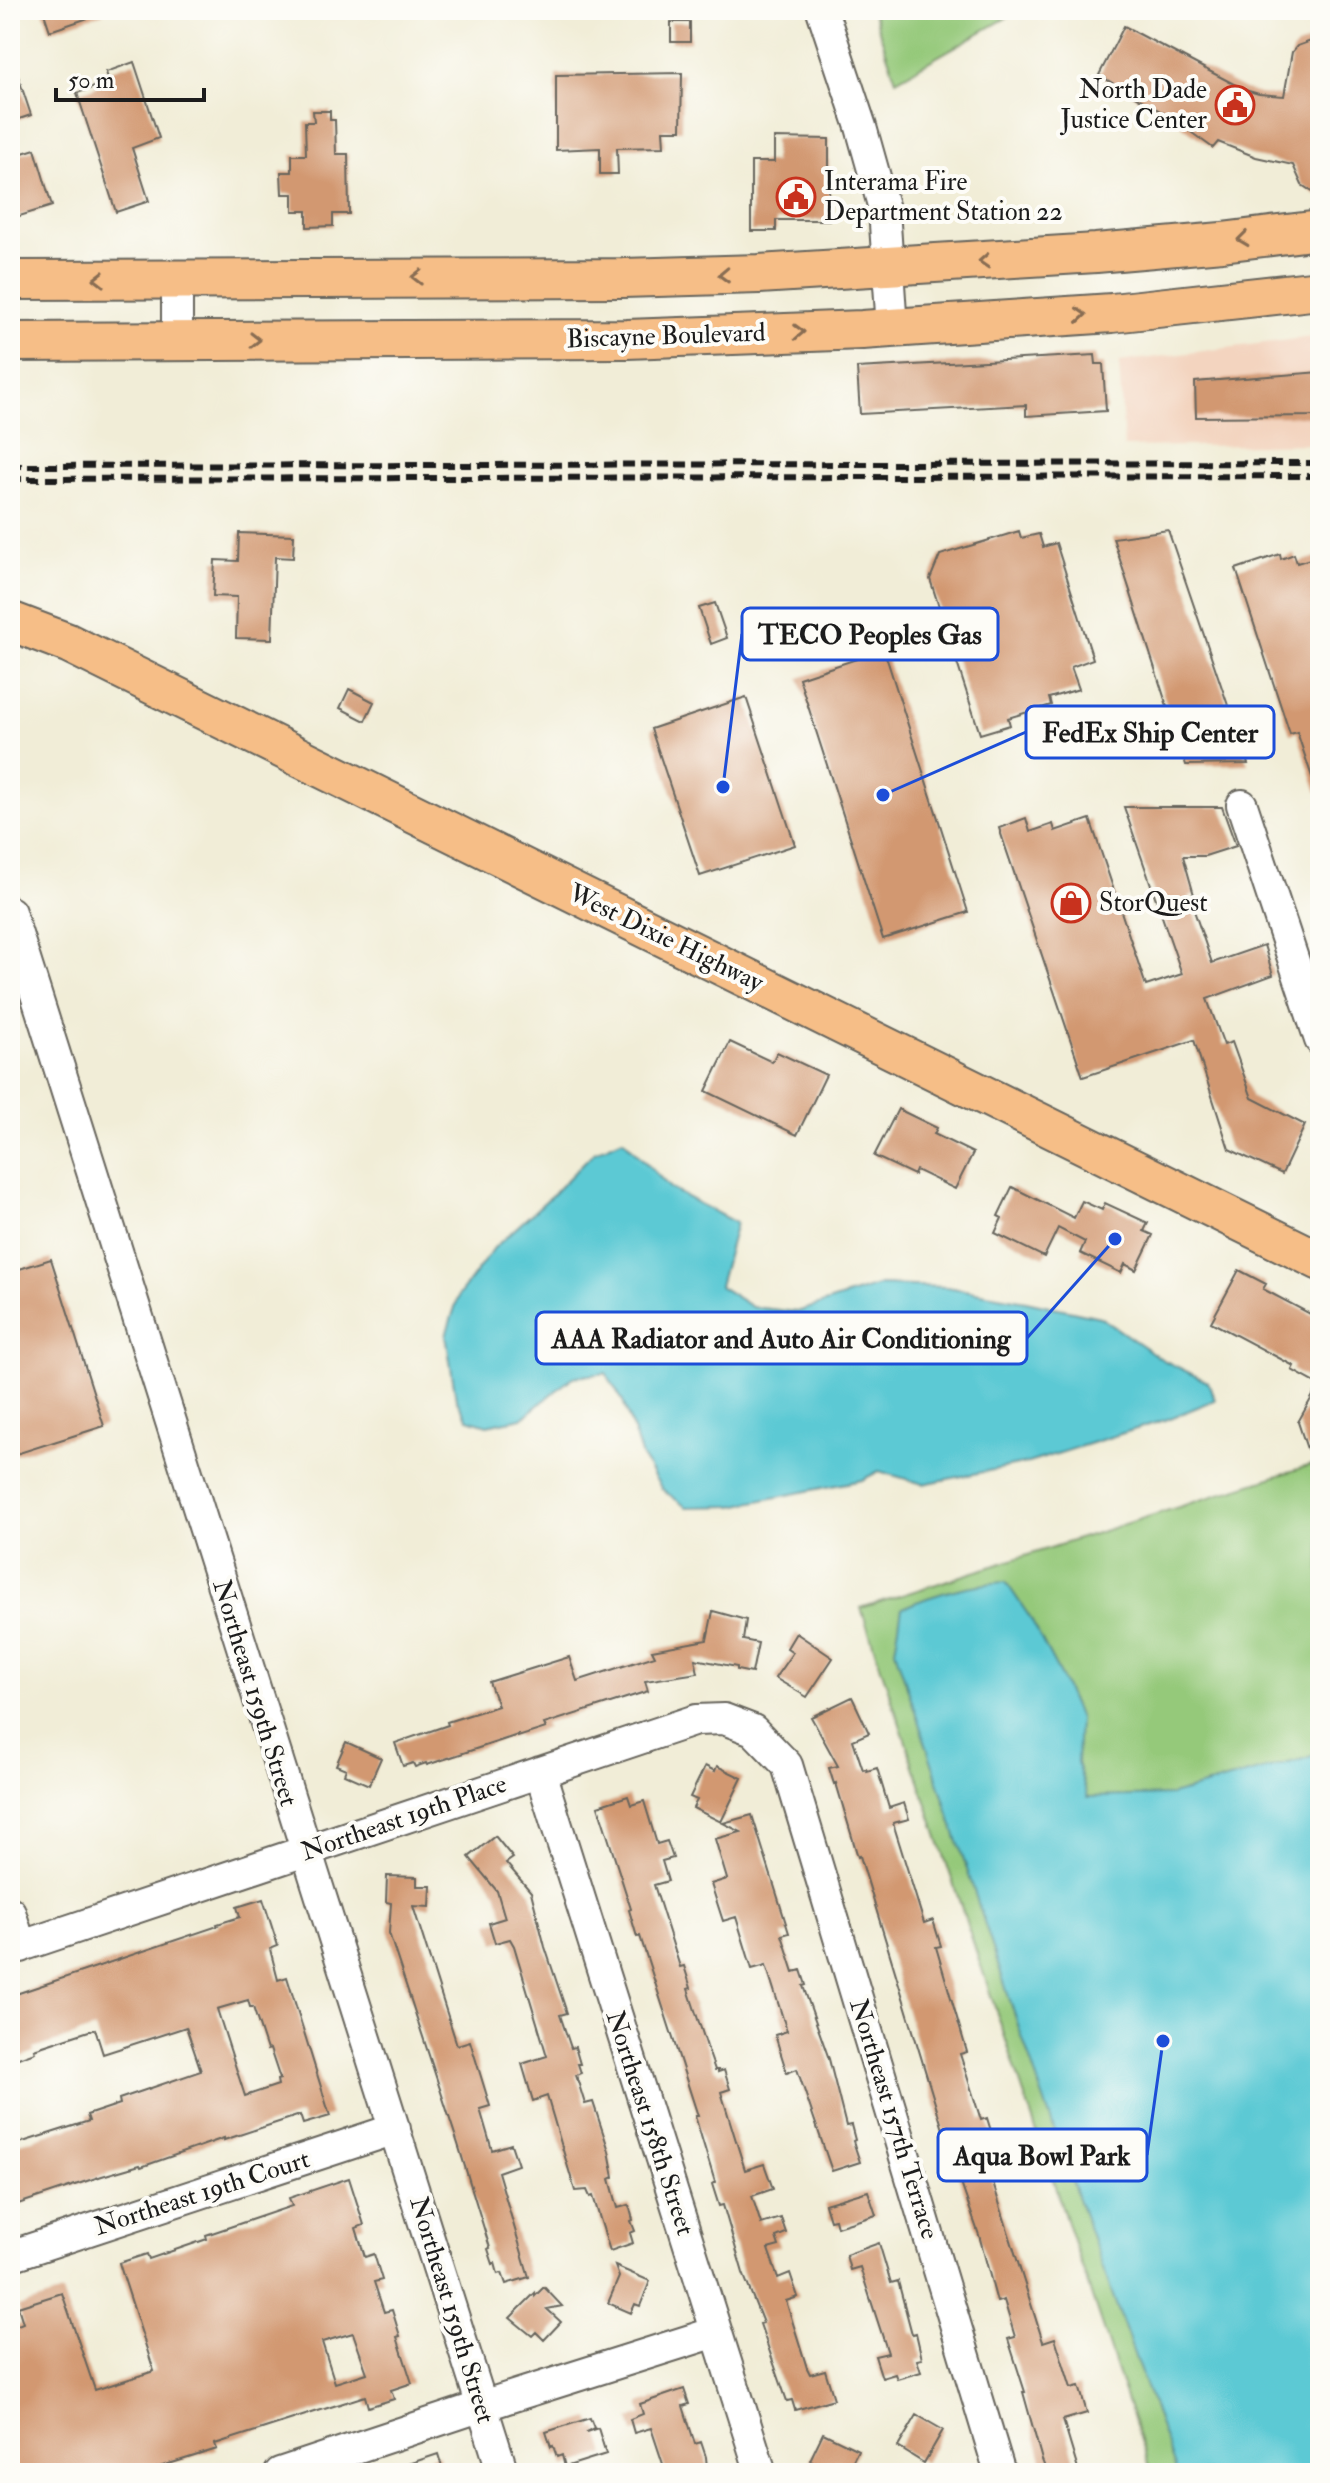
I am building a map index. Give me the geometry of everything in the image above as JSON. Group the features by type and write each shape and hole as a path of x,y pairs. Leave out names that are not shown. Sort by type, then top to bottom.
{"main road":[{"path":"10,280 495,276 623,278 888,267 1112,252 1320,230"},
{"path":"495,276 495,339"},
{"name":"Biscayne Boulevard","path":"10,342 627,339 892,329 1112,313 1320,290"},
{"name":"West Dixie Highway","path":"10,621 68,643 1320,1261"}],"street":[{"path":"822,10 861,127 884,209 892,329"},
{"path":"177,279 177,341"},
{"path":"1242,805 1320,1040"},
{"name":"Northeast 159th Street","path":"10,912 503,2473"},
{"name":"Northeast 19th Place","path":"15,1948 696,1720 724,1719 753,1730 787,1765"},
{"name":"Northeast 157th Terrace","path":"787,1765 1000,2473"},
{"name":"Northeast 158th Street","path":"540,1772 761,2473"},
{"path":"10,1912 15,1948"},
{"name":"Northeast 19th Court","path":"10,2256 395,2129"},
{"path":"280,2473 716,2332"}],"shaded area":[{"path":"1320,336 1320,444 1124,447 1119,362"}],"green space":[{"path":"872,10 1017,10 896,80"},
{"path":"1320,1462 1320,2473 1151,2473 861,1608"}],"water":[{"path":"623,1139 671,1189 736,1223 719,1286 752,1307 797,1312 880,1285 947,1287 1026,1301 1100,1317 1163,1360 1208,1382 1215,1400 1168,1419 1028,1463 923,1484 879,1471 862,1480 733,1506 686,1507 662,1489 642,1457 623,1401 606,1373 573,1377 522,1418 487,1425 468,1419 456,1399 446,1335 459,1295 494,1248 594,1152"},
{"path":"1006,1582 1029,1616 1079,1718 1077,1763 1088,1797 1171,1795 1307,1758 1320,1751 1320,2473 1177,2473 1083,2213 895,1650 902,1608 952,1590"}],"building":[{"path":"43,10 103,10 103,13 50,31"},
{"path":"671,22 690,22 690,42 671,42"},
{"name":"North Dade Justice Center","path":"1124,26 1245,90 1259,94 1284,96 1292,52 1297,46 1311,41 1320,43 1320,197 1302,185 1293,165 1256,157 1218,142 1213,148 1167,115 1099,75"},
{"path":"10,61 13,61 31,115 10,122"},
{"path":"134,62 159,138 132,148 149,201 116,212 77,93 109,82 106,72"},
{"path":"682,73 681,130 663,130 664,147 617,148 618,174 600,174 600,148 556,150 556,75"},
{"path":"313,111 330,111 330,120 335,120 336,154 348,154 349,214 333,214 333,226 307,227 307,211 293,211 293,194 282,194 281,172 292,172 292,155 306,155 305,122 314,122"},
{"name":"Interama Fire Department Station 22","path":"774,138 829,139 829,220 776,220 776,231 751,231 751,162 774,162"},
{"path":"35,149 52,206 10,219 10,157"},
{"path":"1095,355 1096,364 1103,364 1106,411 1026,416 1026,405 860,414 857,368"},
{"path":"1320,372 1320,416 1196,417 1195,382"},
{"path":"1168,530 1248,764 1186,765 1113,538"},
{"path":"1019,531 1021,538 1039,534 1043,547 1056,543 1093,659 1071,667 1079,689 1049,698 1051,705 1008,718 1010,725 980,734 930,579 940,555"},
{"path":"239,533 294,535 293,558 275,557 272,639 236,638 237,597 213,596 215,560 238,561"},
{"path":"1280,554 1281,559 1294,554 1297,563 1320,556 1320,792 1317,792 1297,732 1290,734 1236,569"},
{"path":"715,603 727,638 711,644 699,608"},
{"path":"884,650 968,912 883,939 799,678"},
{"path":"349,689 374,702 365,721 340,708"},
{"path":"746,697 795,845 700,876 651,729"},
{"path":"1124,807 1222,807 1236,846 1205,856 1183,856 1194,895 1189,896 1212,963 1264,945 1273,975 1207,999 1224,1045 1232,1042 1252,1098 1305,1125 1282,1174 1229,1149 1194,1040 1083,1077 999,828 1026,818 1030,832 1053,824 1055,831 1090,819 1146,986 1182,974"},
{"path":"730,1042 772,1062 777,1052 826,1075 797,1135 706,1091"},
{"path":"898,1109 937,1128 934,1134 973,1153 955,1189 916,1170 914,1175 874,1156"},
{"path":"1012,1187 1074,1218 1082,1201 1102,1210 1105,1203 1148,1223 1144,1231 1153,1235 1136,1270 1125,1264 1121,1273 1080,1253 1085,1242 1058,1228 1044,1257 995,1233 1002,1218 998,1216"},
{"path":"51,1259 104,1426 10,1456 10,1272"},
{"path":"1239,1270 1266,1284 1263,1289 1320,1319 1320,1444 1307,1449 1298,1422 1319,1385 1292,1370 1294,1366 1211,1322"},
{"path":"713,1611 746,1620 743,1640 758,1643 752,1673 695,1659 698,1673 645,1681 648,1691 544,1724 546,1728 427,1765 415,1767 413,1763 403,1766 395,1743 498,1706 489,1682 569,1657 577,1681 655,1656 652,1650 707,1640"},
{"path":"796,1633 833,1658 807,1697 775,1678 793,1652 787,1648"},
{"path":"852,1697 869,1733 853,1740 863,1770 877,1768 889,1808 904,1803 909,1819 893,1823 924,1923 933,1920 941,1946 936,1947 967,2052 960,2054 981,2120 987,2118 999,2157 986,2161 1043,2342 1055,2338 1071,2388 1079,2386 1087,2413 1063,2420 1079,2473 1052,2473 1051,2469 1046,2470 1042,2460 1008,2339 1015,2337 1004,2300 997,2302 979,2235 948,2146 860,1856 829,1768 838,1766 811,1717"},
{"path":"346,1742 381,1758 369,1785 344,1774 346,1769 336,1765"},
{"path":"705,1766 715,1771 717,1766 742,1778 721,1822 693,1808 697,1800 690,1797"},
{"path":"628,1796 631,1805 644,1801 657,1844 667,1841 673,1858 662,1861 668,1881 654,1885 680,1967 684,1966 691,1988 688,1989 715,2070 724,2070 730,2089 721,2092 745,2170 764,2164 773,2189 752,2196 761,2224 781,2218 786,2233 776,2237 779,2246 768,2249 778,2278 790,2273 798,2297 786,2301 807,2368 810,2374 825,2370 834,2399 795,2410 792,2400 787,2401 723,2205 719,2206 695,2116 698,2116 640,1936 637,1937 598,1806"},
{"path":"752,1815 789,1933 782,1935 794,1972 801,1970 806,1985 803,1986 829,2059 846,2126 851,2125 860,2162 832,2171 797,2069 787,2073 775,2035 787,2031 766,1965 752,1969 736,1917 723,1921 711,1884 727,1879 715,1839 741,1832 723,1823"},
{"path":"495,1836 513,1858 506,1863 531,1892 567,2013 560,2015 580,2064 581,2073 576,2075 585,2104 593,2102 609,2151 614,2177 610,2179 618,2208 629,2205 635,2231 630,2233 633,2243 610,2251 593,2196 590,2197 587,2190 575,2191 547,2096 533,2101 522,2064 547,2056 514,1946 510,1939 495,1943 489,1923 505,1918 497,1891 469,1857"},
{"path":"387,1876 417,1877 417,1886 431,1886 430,1907 413,1906 457,2045 470,2041 490,2106 480,2109 492,2150 511,2144 518,2165 498,2172 529,2277 506,2284 502,2273 498,2274 493,2264 458,2144 389,1933 391,1903 386,1902"},
{"path":"263,1899 278,1946 270,1949 278,1980 287,1977 330,2116 303,2124 300,2115 15,2205 10,2190 10,2146 89,2121 87,2115 120,2104 119,2099 201,2071 186,2027 103,2054 95,2029 34,2049 35,2052 10,2061 10,1996 218,1926 240,1917 237,1907","holes":["248,2000 250,2007 253,2007 280,2079 277,2080 278,2085 245,2096 217,2009"]},
{"path":"349,2178 364,2225 356,2228 365,2257 374,2254 382,2280 374,2282 384,2312 392,2310 412,2383 391,2390 394,2399 368,2407 365,2396 215,2444 217,2449 140,2473 10,2473 10,2328 23,2323 18,2307 62,2293 95,2390 154,2371 119,2263 147,2254 149,2259 207,2239 206,2235 292,2206 289,2198","holes":["353,2333 367,2373 335,2383 322,2342"]},
{"path":"868,2191 876,2215 837,2227 835,2219 830,2220 825,2204"},
{"path":"879,2243 891,2283 898,2281 922,2359 917,2360 921,2372 897,2379 895,2374 882,2378 875,2356 888,2353 860,2267 850,2270 846,2255"},
{"path":"615,2266 650,2281 640,2306 635,2304 631,2313 608,2303 619,2277"},
{"path":"544,2287 562,2306 547,2309 561,2322 544,2340 536,2332 532,2336 510,2318"},
{"path":"684,2389 689,2404 683,2406 695,2444 701,2442 706,2457 704,2473 666,2473 651,2428 634,2433 630,2419 643,2414 640,2404"},
{"path":"917,2415 943,2430 924,2463 898,2447"},
{"path":"590,2418 594,2428 586,2432 598,2428 606,2454 565,2467 562,2455 557,2457 546,2432"},
{"path":"823,2433 858,2450 847,2473 836,2467 834,2472 810,2460"},
{"path":"438,2454 444,2473 391,2473 390,2470"}],"railway":[{"path":"10,466 1320,463"},
{"path":"10,479 1320,476"}],"place":[{"name":"North Dade Justice Center","path":"1235,105"},
{"name":"Interama Fire Department Station 22","path":"796,197"},
{"name":"TECO Peoples Gas","path":"723,787"},
{"name":"FedEx Ship Center","path":"883,795"},
{"name":"StorQuest","path":"1071,903"},
{"name":"AAA Radiator and Auto Air Conditioning","path":"1115,1239"},
{"name":"Aqua Bowl Park","path":"1163,2041"}]}
